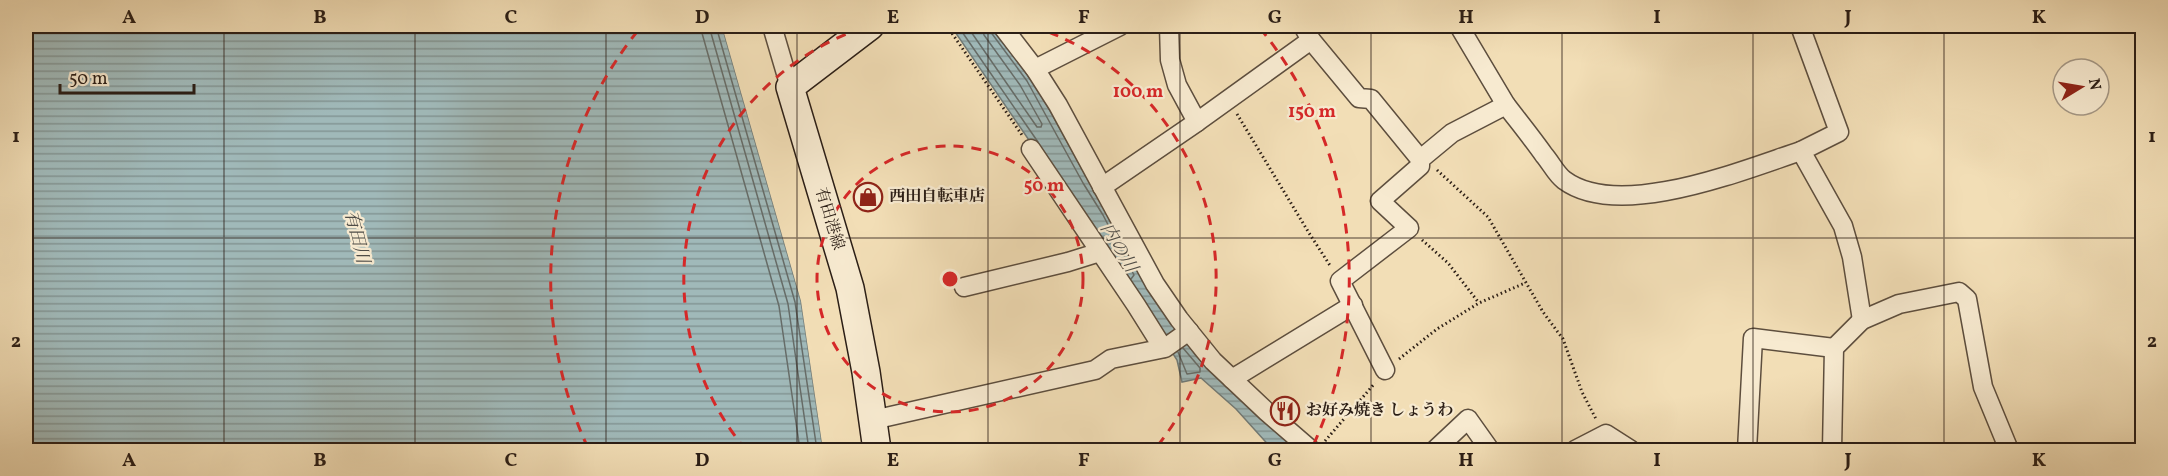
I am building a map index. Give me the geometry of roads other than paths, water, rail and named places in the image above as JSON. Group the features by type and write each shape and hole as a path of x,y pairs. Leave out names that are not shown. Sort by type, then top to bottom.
{"main road":[{"path":"790,87 870,26"},
{"name":"有田港線","path":"790,87 850,288 859,328 877,450"}],"street":[{"path":"772,26 790,87"},
{"path":"1002,26 1035,69 1058,105 1155,284 1187,333 1232,379 1317,447"},
{"path":"1035,69 1120,26"},
{"path":"1169,26 1170,60 1177,85 1197,122"},
{"path":"1459,26 1506,105 1562,179 1576,188 1606,196 1663,192 1734,173 1801,151 1839,132 1800,26"},
{"path":"1102,187 1229,99 1307,33 1359,98 1371,99 1422,158"},
{"path":"1385,370 1340,281 1409,228 1380,201 1420,166 1422,158 1452,133 1506,105"},
{"path":"1031,149 1164,348"},
{"path":"1801,151 1842,226 1852,257 1862,320"},
{"path":"964,287 1100,252"},
{"path":"1832,450 1834,348 1862,320 1899,304 1959,292 1967,299 1983,387 2009,450"},
{"path":"1232,379 1353,305"},
{"path":"873,420 1095,370 1111,359 1164,348 1187,333"},
{"path":"1747,450 1753,339 1834,348"},
{"path":"1435,450 1468,419 1490,450"},
{"path":"1575,450 1606,434 1631,450"}],"water":[{"name":"有田川","path":"26,26 722,26 801,301 823,450 26,450"},
{"name":"内の川","path":"951,26 993,26 1032,78 1147,286 1196,356 1244,402 1301,450 1273,450 1236,409 1201,378 1182,382 1177,360 1147,313"}],"place":[{"name":"西田自転車店","path":"868,197"},
{"name":"お好み焼き しょうわ","path":"1285,411"}]}
